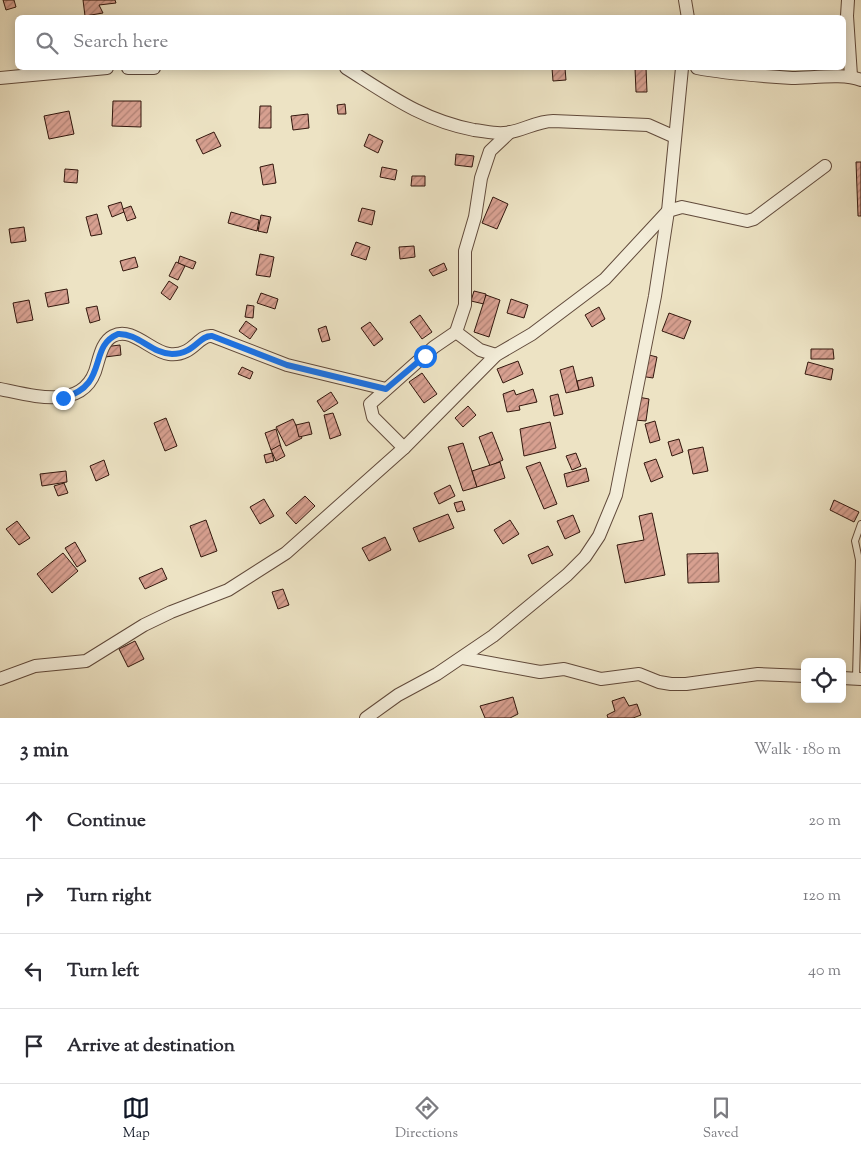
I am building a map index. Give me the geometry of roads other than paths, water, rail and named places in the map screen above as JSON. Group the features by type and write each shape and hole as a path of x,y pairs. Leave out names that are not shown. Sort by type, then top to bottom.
{"street":[{"path":"685,0 688,15"},
{"path":"712,70 748,75 856,78 847,16 848,0"},
{"path":"0,78 86,70"},
{"path":"349,70 408,108 438,121 491,133 510,132 538,122 553,120 648,125 675,136"},
{"path":"366,718 413,686 462,658 493,636 567,575 585,557 599,536 616,495 655,296 668,210 682,70"},
{"path":"404,448 378,423 371,413 370,404 434,348 456,332 465,305 465,251 475,217 481,178 490,151 510,132"},
{"path":"0,680 36,666 86,661 144,625 171,612 228,590 286,553 404,448 496,355 532,334 605,279 668,210 682,208 747,221 754,219 825,166"},
{"path":"456,332 480,350 496,355"},
{"path":"0,389 54,398 74,394 90,382 95,375 108,338 121,333 137,338 169,354 189,351 203,338 212,336 287,365 386,389"},
{"path":"462,658 530,670 572,671 602,679 639,674 659,682 671,684 686,684 758,674 801,676"},
{"path":"846,678 859,679"}],"lane":[{"path":"859,679 859,560 855,541 861,524"}]}
